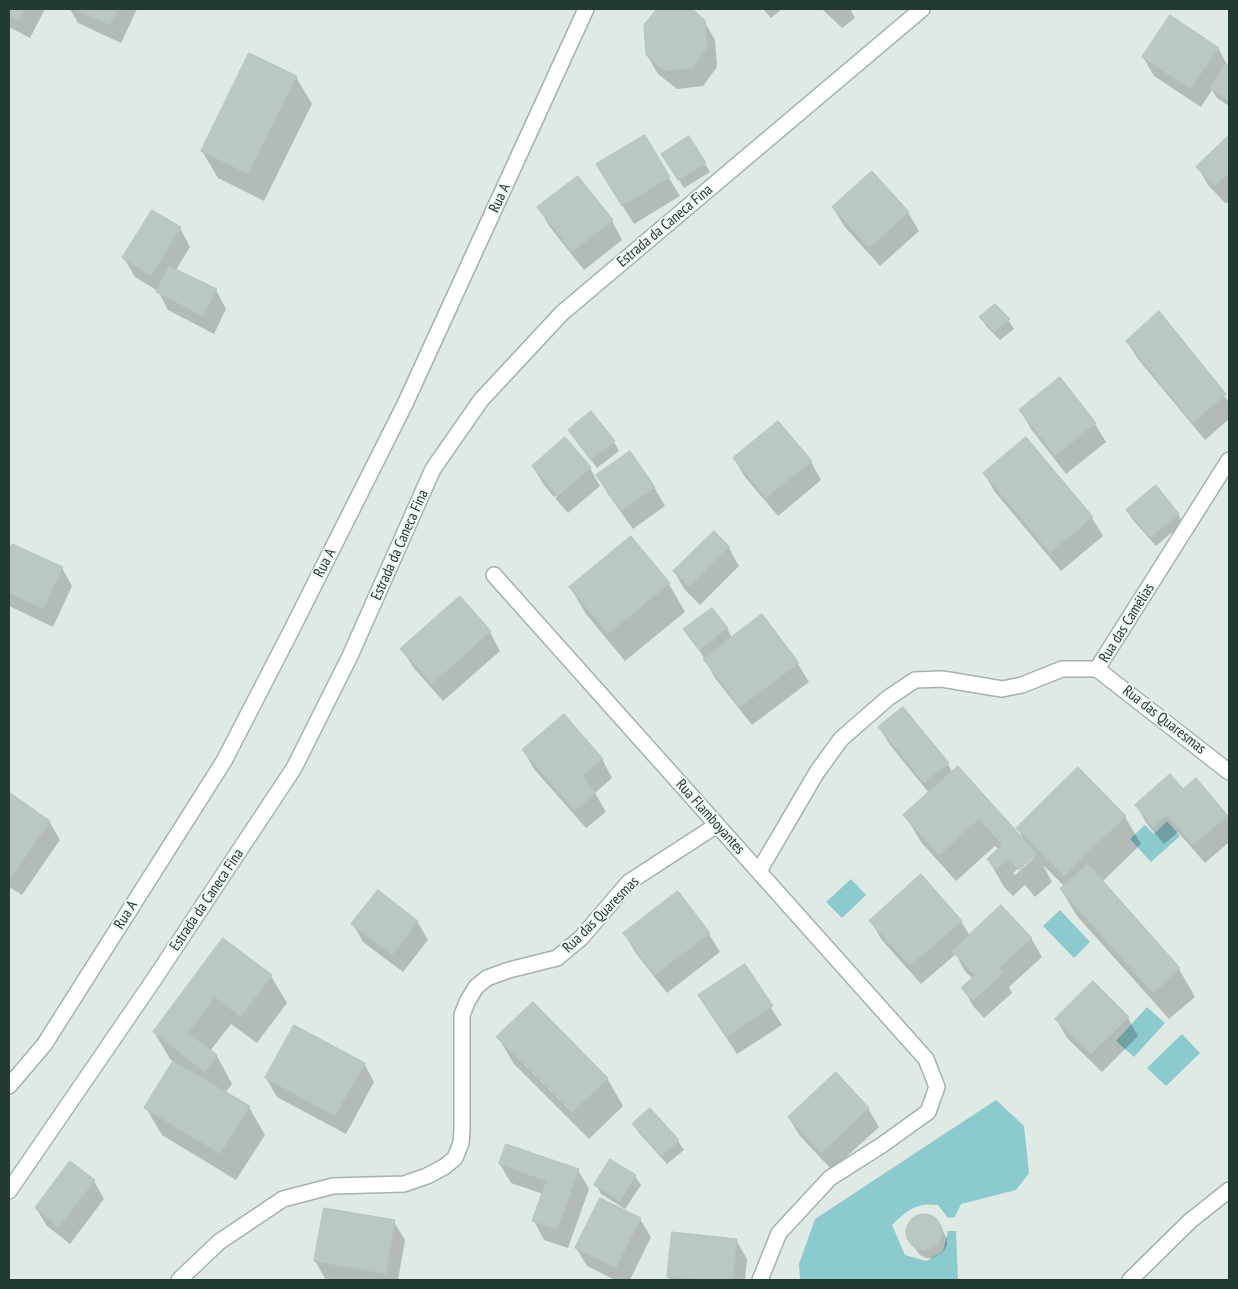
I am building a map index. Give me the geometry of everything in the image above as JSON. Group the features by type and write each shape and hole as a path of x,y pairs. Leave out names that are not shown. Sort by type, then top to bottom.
{"street":[{"name":"Rua A","path":"9,1086 44,1045 224,761 405,404 586,9"},
{"name":"Estrada da Caneca Fina","path":"9,1191 159,972 294,768 350,656 433,469 480,400 562,313 922,9"},
{"name":"Rua das Camélias","path":"759,871 817,772 842,739 888,698 915,680 942,679 1002,689 1022,685 1062,669 1097,669 1229,460"},
{"name":"Rua Flamboyantes","path":"494,575 926,1059 937,1087 928,1112 882,1145 830,1178 779,1233 760,1280"},
{"name":"Rua das Quaresmas","path":"1097,669 1229,772"},
{"name":"Rua das Quaresmas","path":"179,1280 220,1242 283,1199 333,1186 404,1184 428,1176 455,1158 461,1143 462,1015 466,1002 476,987 487,978 557,958 581,938 629,882 717,825"},
{"path":"1130,1280 1190,1221 1229,1190"}],"water":[{"path":"1167,821 1180,836 1151,862 1130,839 1145,825 1154,834"},
{"path":"851,879 866,895 842,918 826,902"},
{"path":"1060,910 1090,942 1074,958 1043,926"},
{"path":"1147,1007 1165,1023 1134,1057 1116,1041"},
{"path":"1182,1034 1200,1053 1166,1086 1147,1068"},
{"path":"996,1100 1024,1126 1029,1173 1016,1190 961,1204 955,1217 948,1218 938,1205 918,1206 908,1211 892,1225 905,1255 926,1261 943,1251 948,1231 956,1231 958,1280 800,1280 799,1264 815,1219"}],"building":[{"path":"9,9 25,9 19,20 9,15"},
{"path":"75,9 118,9 110,25"},
{"path":"657,9 692,9 705,20 707,48 693,68 665,71 646,55 644,25"},
{"path":"1170,15 1219,48 1190,89 1142,57"},
{"path":"249,53 297,76 248,174 201,151"},
{"path":"1225,64 1229,67 1229,101 1210,89"},
{"path":"645,135 670,177 622,206 596,164"},
{"path":"1229,135 1229,173 1215,186 1196,167"},
{"path":"689,136 706,163 678,180 661,154"},
{"path":"872,171 909,212 869,248 832,207"},
{"path":"578,176 613,220 572,252 537,207"},
{"path":"152,210 181,227 151,276 122,258"},
{"path":"169,266 217,289 203,316 156,292"},
{"path":"995,304 1010,319 994,332 979,317"},
{"path":"1159,311 1226,394 1193,423 1126,341"},
{"path":"1060,377 1096,423 1055,456 1019,410"},
{"path":"591,411 615,441 591,460 568,430"},
{"path":"778,421 812,461 766,498 733,458"},
{"path":"565,437 591,467 557,496 532,466"},
{"path":"1026,437 1093,517 1050,553 983,473"},
{"path":"630,451 655,487 621,511 596,475"},
{"path":"1156,485 1179,514 1150,538 1126,510"},
{"path":"714,531 730,547 689,587 673,571"},
{"path":"631,536 670,583 608,634 569,587"},
{"path":"12,544 63,567 43,609 9,593 9,552"},
{"path":"460,596 491,631 432,684 400,649"},
{"path":"712,608 728,628 699,650 683,629"},
{"path":"762,614 799,663 740,707 703,659"},
{"path":"903,707 949,763 924,783 878,727"},
{"path":"564,714 603,759 582,776 596,793 575,811 522,750"},
{"path":"958,766 1037,854 1019,870 1008,859 996,870 987,859 1002,845 979,819 939,855 903,815"},
{"path":"1078,767 1126,816 1064,876 1016,828"},
{"path":"1170,774 1183,789 1196,778 1228,816 1193,845 1167,815 1153,827 1135,805"},
{"path":"9,792 50,821 11,878 9,876"},
{"path":"1088,864 1180,968 1153,993 1060,889"},
{"path":"921,874 962,921 910,966 869,921"},
{"path":"378,890 418,921 392,955 351,924"},
{"path":"678,891 710,933 655,975 623,933"},
{"path":"1001,905 1032,938 999,968 1003,973 973,1001 961,988 975,975 952,951"},
{"path":"223,938 272,975 241,1017 215,997 188,1033 217,1055 205,1072 153,1032"},
{"path":"745,964 773,1006 726,1037 698,995"},
{"path":"1093,981 1129,1017 1091,1054 1055,1019"},
{"path":"533,1002 608,1078 572,1113 496,1037"},
{"path":"294,1025 365,1063 335,1116 265,1078"},
{"path":"173,1061 250,1106 220,1154 144,1108"},
{"path":"836,1072 869,1108 821,1153 788,1117"},
{"path":"650,1108 679,1140 662,1156 632,1124"},
{"path":"506,1144 579,1169 557,1230 532,1221 546,1181 499,1164"},
{"path":"610,1159 636,1175 620,1201 594,1185"},
{"path":"70,1161 95,1180 59,1227 35,1208"},
{"path":"600,1198 641,1218 616,1268 575,1248"},
{"path":"324,1208 395,1220 386,1274 314,1261"},
{"path":"924,1214 931,1215 937,1219 941,1225 941,1239 937,1245 931,1249 924,1250 917,1249 911,1245 907,1239 906,1232 907,1225 911,1219 917,1215"},
{"path":"672,1232 737,1239 733,1280 667,1277"}]}
